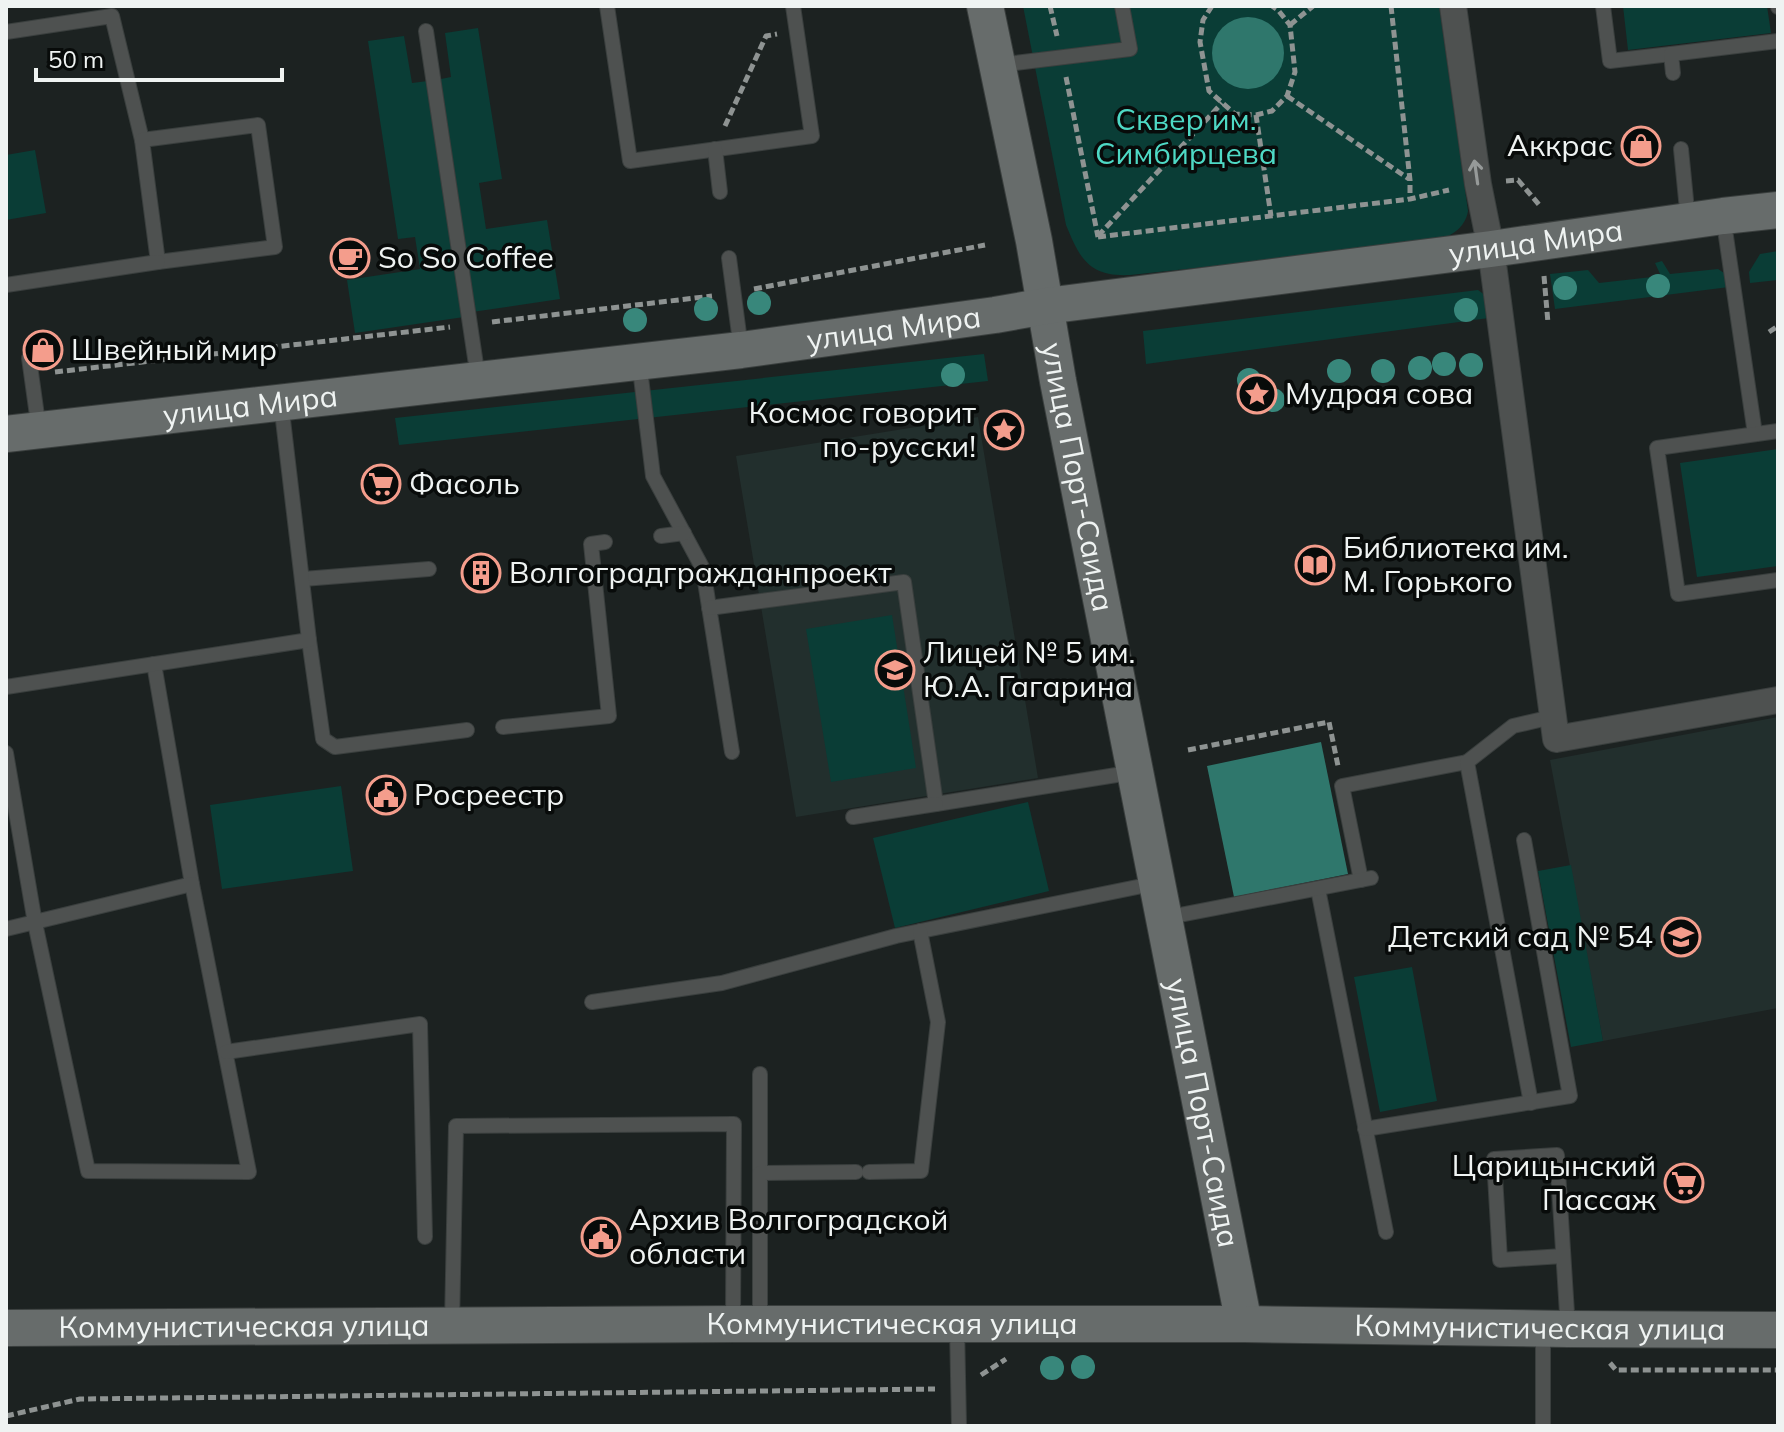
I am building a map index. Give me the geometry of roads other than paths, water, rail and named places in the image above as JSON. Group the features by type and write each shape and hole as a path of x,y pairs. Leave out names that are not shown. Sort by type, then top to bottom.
{"street":[{"name":"улица Порт-Саида","path":"985,6 1244,1324"},
{"path":"1453,6 1478,184 1491,249 1556,739 1778,700"},
{"name":"улица Мира","path":"22,432 741,350 1046,306 1778,210"},
{"name":"Коммунистическая улица","path":"6,1328 1244,1324 1778,1330"}],"lane":[{"path":"607,6 630,161 812,136 793,6"},
{"path":"997,65 1130,49 1122,6"},
{"path":"1603,6 1610,61 1778,41"},
{"path":"6,32 112,16 142,140 158,262"},
{"path":"426,31 478,379"},
{"path":"1671,54 1673,73"},
{"path":"21,301 12,285 275,247 258,125 142,140"},
{"path":"715,149 720,192"},
{"path":"1681,149 1706,218 1755,434"},
{"path":"729,258 741,350"},
{"path":"22,432 31,375 29,358"},
{"path":"639,361 653,476 703,569 732,752"},
{"path":"281,402 323,739 335,747 467,730"},
{"path":"1778,431 1657,448 1678,594 1778,580"},
{"path":"661,536 684,533"},
{"path":"503,727 609,716 591,544 605,542"},
{"path":"303,579 429,569"},
{"path":"709,608 904,582 936,804"},
{"path":"6,687 309,640"},
{"path":"6,753 35,923 88,1171 249,1172 192,884 154,664"},
{"path":"1164,918 1366,879 1342,786 1467,762 1513,726 1552,717"},
{"path":"1467,762 1531,1103"},
{"path":"853,817 1135,772"},
{"path":"1365,1129 1570,1096 1524,840"},
{"path":"592,1002 722,983 896,936 1157,883"},
{"path":"6,929 192,884"},
{"path":"1318,889 1386,1232"},
{"path":"760,1173 921,1171 938,1022 920,931"},
{"path":"226,1052 420,1024 425,1237"},
{"path":"746,1324 760,1173 760,1074"},
{"path":"452,1325 456,1126 734,1124 746,1324"},
{"path":"1543,1426 1563,1256 1557,1155 1494,1159 1500,1260 1563,1256"},
{"path":"957,1325 959,1426"}],"place":[{"name":"Аккрас","path":"1641,146"},
{"name":"So So Coffee","path":"350,258"},
{"name":"Швейный мир","path":"43,350"},
{"name":"Мудрая сова","path":"1257,394"},
{"name":"Космос говорит по-русски!","path":"1004,430"},
{"name":"Фасоль","path":"381,484"},
{"name":"Библиотека им. М. Горького","path":"1315,565"},
{"name":"Волгоградгражданпроект","path":"481,573"},
{"name":"Лицей № 5 им. Ю.А. Гагарина","path":"895,670"},
{"name":"Росреестр","path":"386,795"},
{"name":"Детский сад № 54","path":"1681,937"},
{"name":"Царицынский Пассаж","path":"1684,1183"},
{"name":"Архив Волгоградской области","path":"601,1237"}],"park label":[{"name":"Сквер им. Симбирцева","path":"1186,137"}]}
